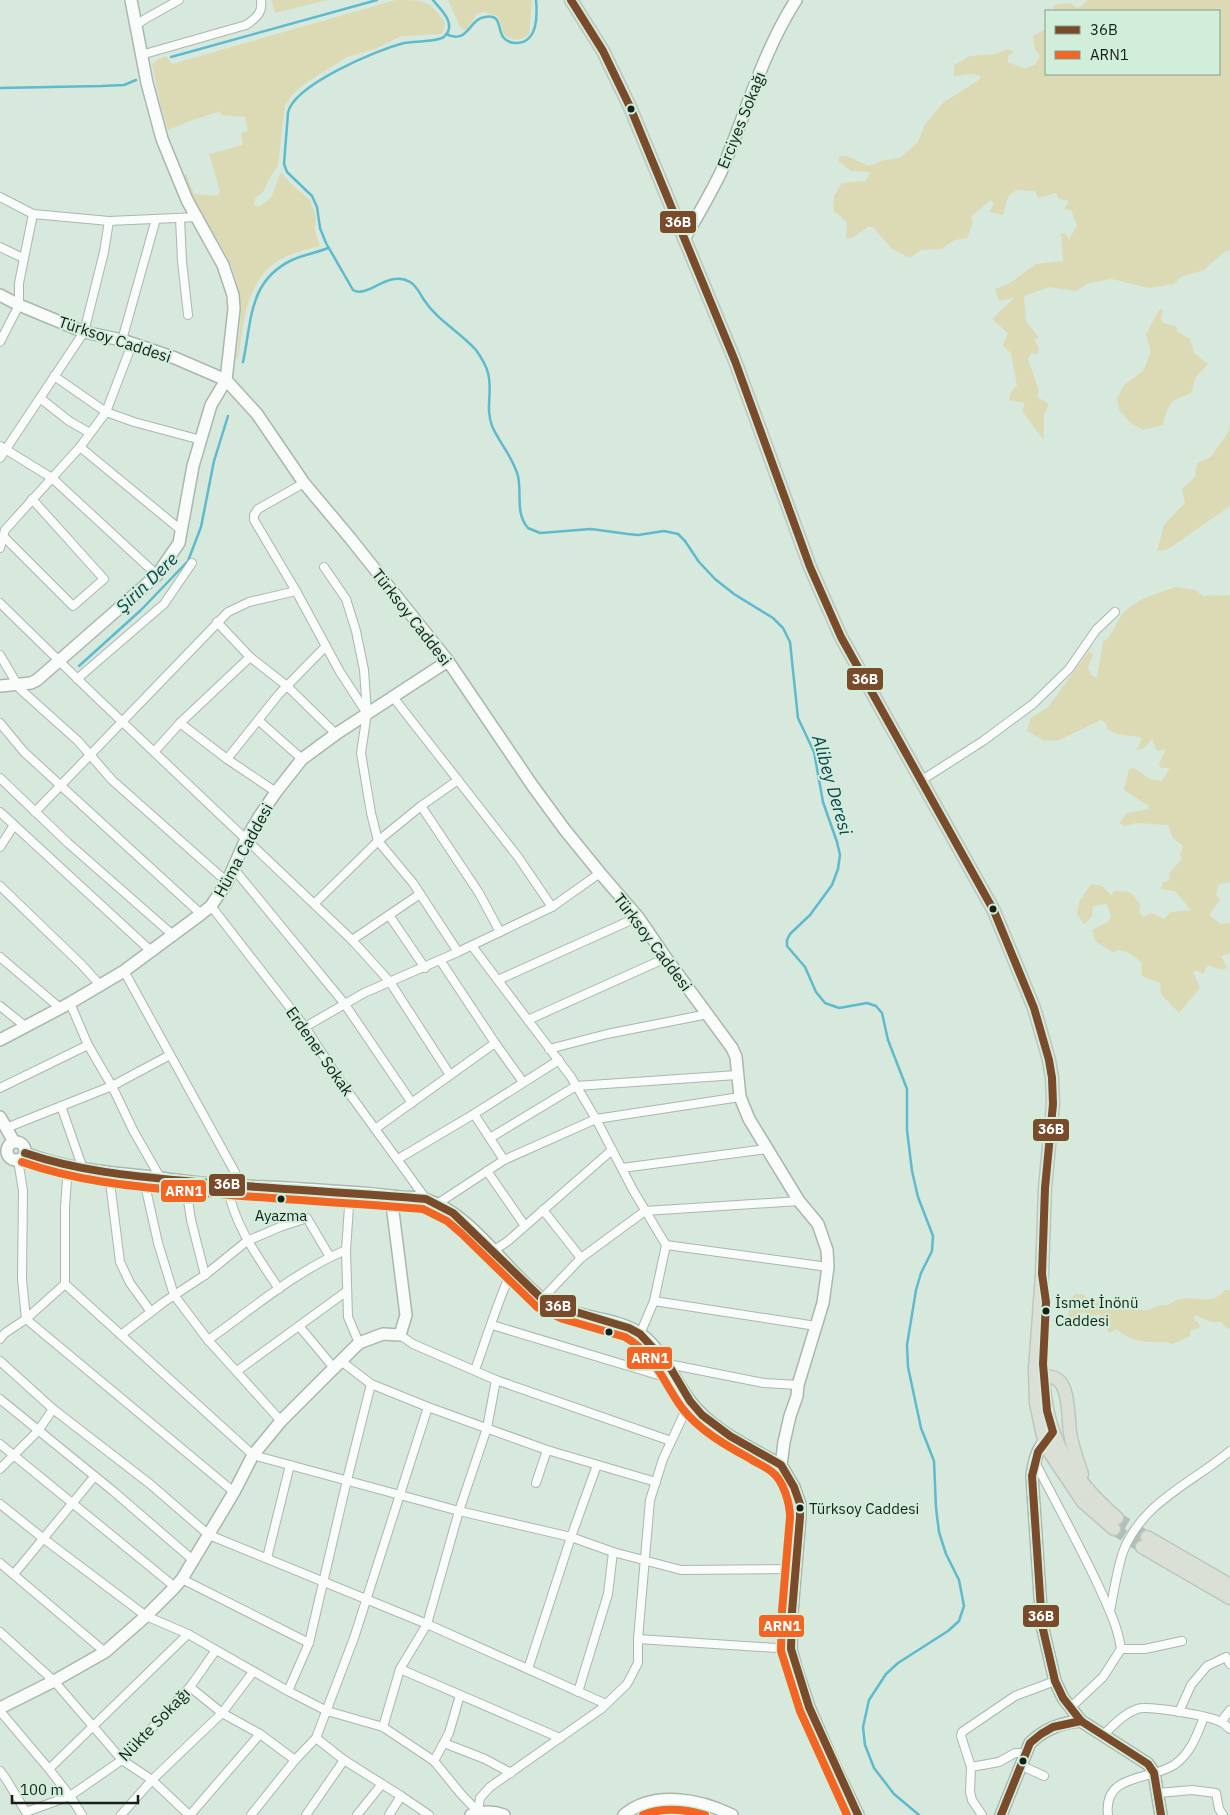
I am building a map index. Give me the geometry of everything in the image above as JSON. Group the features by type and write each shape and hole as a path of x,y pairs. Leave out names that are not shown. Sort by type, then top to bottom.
{"main road":[{"path":"571,0 603,52 630,107 735,361 795,527 827,608 841,637 998,920 1034,1008 1052,1078 1053,1104 1044,1188 1042,1274 1039,1304 1039,1378 1036,1403 1049,1436 1050,1453 1083,1502 1116,1524 1078,1477 1049,1436"},
{"path":"1039,1378 1051,1377 1060,1382 1066,1391 1072,1439 1077,1460 1089,1490"},
{"path":"1230,1585 1145,1542 1230,1598"}],"street":[{"path":"0,686 37,680 157,575 177,547 182,531 193,466 211,405 226,380 234,315 233,295 223,265 187,200 168,157 147,83 130,0"},
{"path":"135,26 180,0"},
{"path":"141,55 246,25 260,13 261,0"},
{"name":"Erciyes Sokağı","path":"684,239 703,208 721,171 774,37 796,0"},
{"path":"0,197 33,214 109,221 198,218"},
{"path":"0,342 19,305 19,283 33,214"},
{"path":"180,218 182,261 188,315"},
{"path":"0,548 5,530 80,447 106,412 127,342 156,219"},
{"path":"0,458 3,448 40,398 84,332 104,252 109,221"},
{"path":"0,246 23,258"},
{"name":"Türksoy Caddesi","path":"0,295 84,332 127,342 175,358 226,380 257,414 304,483 448,661 532,785 600,873 638,917 732,1048 736,1057 740,1097 749,1119 799,1201 818,1224 828,1250 828,1267 822,1303 790,1416 781,1466"},
{"path":"54,376 106,412 134,422 201,440"},
{"path":"40,398 69,421 90,434"},
{"path":"80,447 182,531"},
{"path":"3,448 52,478 157,575"},
{"path":"304,483 258,509 254,518 255,523 340,672 367,713"},
{"path":"4,537 73,606 104,579 32,499"},
{"path":"77,679 164,604 192,563"},
{"path":"324,567 346,599 356,631 364,670 367,713 361,753 371,813 378,841 420,894 458,952"},
{"path":"35,812 228,612 249,602 296,592"},
{"path":"0,602 77,679 352,940 390,982 450,1075"},
{"path":"922,780 983,741 1033,704 1069,669 1096,630 1115,612"},
{"path":"217,622 250,657 287,686 336,734"},
{"path":"226,759 287,686 326,646"},
{"path":"0,655 20,689 78,741 112,780 227,882"},
{"path":"154,752 180,723 250,657"},
{"name":"Hüma Caddesi","path":"0,1040 101,986 174,936 211,906 227,882 246,840 259,817 302,759 367,713 448,661"},
{"path":"393,696 518,857 552,907"},
{"path":"258,720 302,759"},
{"path":"0,722 24,752 201,914"},
{"path":"180,723 226,759 276,792"},
{"path":"0,778 35,812 174,936"},
{"path":"314,904 378,841 421,806 458,780"},
{"path":"421,806 479,893 500,932"},
{"path":"0,812 152,952"},
{"path":"0,848 14,826"},
{"path":"234,869 344,1003 412,1103"},
{"path":"305,1027 344,1003 425,968 552,907 600,873"},
{"path":"0,886 81,964 101,986"},
{"path":"352,940 420,894"},
{"name":"Erdener Sokak","path":"211,906 305,1027 341,1082 426,1199"},
{"path":"388,915 425,968"},
{"path":"498,980 638,917"},
{"path":"472,946 559,1060 576,1086 596,1119 645,1211 666,1245 654,1301 640,1334"},
{"path":"0,957 65,1006 112,1086 134,1132 161,1179"},
{"path":"528,1020 666,958"},
{"path":"440,960 523,1082"},
{"path":"124,971 242,1185"},
{"path":"0,1006 25,1026"},
{"path":"549,1049 607,1034 708,1014"},
{"path":"375,1129 495,1043"},
{"path":"0,1088 88,1045"},
{"path":"6,1128 112,1086 170,1055"},
{"path":"398,1159 559,1060"},
{"path":"490,1138 576,1086 737,1075"},
{"path":"437,1204 504,1160 596,1119 740,1097"},
{"path":"61,1106 83,1168"},
{"path":"474,1114 504,1160"},
{"path":"0,1117 14,1142"},
{"path":"234,1492 26,1319 22,1279 23,1191 21,1156 22,1144 14,1142 9,1144 3,1153 10,1158 21,1156 109,1174 227,1185 350,1192 426,1199 453,1213 542,1298 566,1309 609,1321 640,1334 650,1342 668,1364 690,1401 715,1426 781,1466 794,1487 800,1504 800,1517 792,1612 791,1649 809,1707 858,1815"},
{"path":"622,1168 767,1149"},
{"path":"493,1251 508,1241 612,1150"},
{"path":"68,1166 65,1207 65,1284 253,1455 459,1511 571,1537 613,1552 681,1570 796,1569"},
{"path":"487,1171 525,1226"},
{"path":"109,1174 120,1262 130,1282 151,1312"},
{"path":"143,1176 156,1236 174,1295 208,1340 281,1421"},
{"path":"185,1181 205,1275"},
{"path":"227,1185 230,1202 247,1242 279,1289"},
{"path":"350,1192 346,1250 348,1317 359,1344"},
{"path":"391,1196 406,1315 400,1335"},
{"path":"542,1298 581,1258 645,1211 799,1201"},
{"path":"543,1210 581,1258"},
{"path":"121,1336 247,1242 280,1227 307,1218 330,1257"},
{"path":"666,1245 828,1267"},
{"path":"208,1340 279,1289 330,1257 346,1250"},
{"path":"475,1370 499,1300 512,1270"},
{"path":"0,1339 3,1331 26,1319 65,1284"},
{"path":"237,1371 347,1290"},
{"path":"654,1301 816,1326"},
{"path":"492,1325 678,1381"},
{"path":"299,1326 337,1365 372,1384 428,1407 547,1450 656,1482"},
{"path":"82,1815 50,1769 0,1710 105,1652 146,1616 179,1583 234,1492 253,1455 281,1421 359,1344 383,1334 400,1335 413,1344 496,1380 671,1440"},
{"path":"0,1360 53,1409 150,1484 208,1535 428,1624 606,1704"},
{"path":"668,1364 764,1383 798,1385"},
{"path":"384,1727 400,1670 428,1624 459,1511 487,1428 496,1380"},
{"path":"288,1692 310,1642 347,1480 372,1384"},
{"path":"0,1399 193,1560"},
{"path":"477,1814 480,1798 490,1787 606,1704 627,1684 638,1663 638,1639 650,1500 671,1440 690,1401"},
{"path":"251,1815 295,1760 316,1738 367,1599 428,1407"},
{"path":"0,1469 38,1431 53,1409"},
{"path":"1049,1436 1041,1445 1034,1460 1032,1476 1042,1625 1055,1681 1063,1698 1081,1721 1148,1764 1154,1772 1161,1815"},
{"path":"0,1444 73,1504 179,1583 310,1642"},
{"path":"536,1483 547,1450"},
{"path":"1110,1611 1124,1551 1141,1519 1171,1493 1230,1451"},
{"path":"1034,1460 1080,1547 1110,1611 1121,1649 1103,1677 1070,1708 1070,1714 1063,1724"},
{"path":"267,1558 290,1465"},
{"path":"528,1669 571,1537 597,1465"},
{"path":"14,1574 44,1540 94,1476"},
{"path":"0,1504 44,1540 146,1616 188,1634 288,1692 327,1711 384,1727 434,1761 477,1814"},
{"path":"578,1692 608,1594 613,1552"},
{"path":"0,1563 105,1652"},
{"path":"0,1632 54,1681 122,1760 152,1780 189,1815 260,1734"},
{"path":"50,1769 188,1634"},
{"path":"638,1639 791,1649"},
{"path":"1121,1649 1145,1649 1182,1641"},
{"name":"Nükte Sokağı","path":"24,1814 70,1796 122,1760 190,1687 216,1650"},
{"path":"1179,1712 1191,1685 1207,1666 1226,1657 1230,1664"},
{"path":"400,1670 560,1738"},
{"path":"120,1815 152,1780 222,1713 253,1672"},
{"path":"982,1815 972,1800 970,1792 971,1767 964,1749 962,1732 1015,1696 1055,1681"},
{"path":"190,1687 222,1713 260,1734 295,1760"},
{"path":"434,1761 449,1733 460,1695"},
{"path":"1103,1735 1122,1717 1138,1709 1154,1707 1204,1716 1222,1722 1230,1729"},
{"path":"1222,1722 1230,1710"},
{"path":"1108,1815 1107,1805 1110,1793 1118,1786 1173,1765 1192,1745 1204,1716"},
{"path":"1001,1815 1030,1743 1037,1736 1063,1724 1081,1721"},
{"path":"316,1738 344,1760 429,1815"},
{"path":"444,1743 485,1759 510,1772"},
{"path":"971,1767 999,1762 1015,1753 1025,1753"},
{"path":"306,1815 344,1760"},
{"path":"1020,1765 1044,1776"},
{"path":"0,1771 24,1814"},
{"path":"357,1815 382,1784"},
{"path":"1158,1793 1192,1790 1216,1793 1219,1809 1223,1815"},
{"path":"389,1815 402,1796"},
{"path":"626,1814 644,1804 667,1800 717,1808 732,1815"},
{"path":"477,1814 498,1813 504,1815"}],"shaded area":[{"path":"271,0 328,0 275,13"},
{"path":"396,0 420,1 430,6 440,15 445,23 442,34 401,36 375,49 347,57 307,82 291,96 285,105 278,166 270,177 264,191 255,198 254,205 258,207 271,198 282,173 290,183 310,200 316,216 315,231 320,246 283,258 270,267 261,277 248,302 238,359 236,358 241,308 238,287 223,249 194,201 183,177 186,174 194,194 217,196 220,191 209,154 243,145 241,133 248,131 245,117 221,115 220,111 168,130 152,64 166,56 172,64"},
{"path":"448,0 532,0 529,34 516,40 510,38 503,34 497,16 484,12 477,14 467,29 464,30 460,27"},
{"path":"1088,0 1230,0 1230,250 1224,252 1204,270 1181,277 1174,284 1149,288 1112,279 1089,283 1076,291 1049,287 1024,296 1026,321 1039,338 1034,339 1039,348 1038,354 1031,353 1028,359 1039,391 1037,397 1049,404 1044,415 1044,440 1022,411 1025,403 1009,400 1012,390 1017,386 1011,353 1003,346 1008,333 992,319 1014,298 999,301 995,289 1010,283 1036,264 1063,261 1061,233 1066,234 1069,240 1077,225 1071,210 1064,209 1069,201 1059,199 1056,193 1038,198 1035,191 1016,190 1008,197 1003,215 989,212 994,204 990,200 971,217 973,222 967,238 955,240 941,249 920,250 910,258 891,248 873,227 868,227 852,238 846,238 847,222 833,210 834,196 842,183 865,181 871,172 851,171 838,160 840,156 847,156 869,166 884,160 900,158 918,142 925,124 944,102 979,80 980,76 972,74 954,76 954,65 970,56 996,54 1008,49 1014,52 1008,56 1008,62 1025,69 1036,64 1040,56 1035,49 1033,36 1045,30 1045,75 1220,75 1220,10 1053,10 1054,5 1070,3 1078,8"},
{"path":"1159,310 1163,310 1161,319 1163,323 1176,326 1178,332 1190,339 1194,353 1208,364 1196,377 1191,393 1178,398 1171,404 1163,425 1143,430 1132,424 1119,410 1117,398 1124,385 1143,371 1151,352 1146,334"},
{"path":"1230,424 1230,506 1167,550 1157,551 1164,525 1185,503 1182,489 1195,477 1197,463 1211,457 1229,431"},
{"path":"1176,587 1195,590 1203,596 1230,595 1230,882 1219,884 1216,895 1220,900 1209,915 1221,924 1230,923 1230,953 1221,956 1227,968 1222,970 1208,965 1203,974 1196,970 1193,972 1200,988 1179,1013 1161,994 1160,983 1142,976 1141,962 1124,951 1117,950 1114,953 1095,941 1092,930 1108,922 1111,916 1107,904 1093,906 1092,917 1084,924 1077,914 1079,902 1091,884 1102,886 1111,896 1114,891 1130,892 1140,904 1139,912 1144,917 1151,913 1164,919 1171,912 1191,910 1175,891 1161,889 1163,882 1170,880 1169,873 1182,859 1180,855 1183,846 1173,838 1168,825 1136,823 1125,826 1119,823 1127,813 1148,809 1149,806 1124,790 1129,769 1134,768 1150,779 1162,781 1170,768 1161,768 1159,763 1166,749 1157,751 1152,739 1143,749 1136,750 1142,739 1117,734 1107,729 1106,723 1101,720 1057,741 1043,740 1027,731 1030,719 1049,706 1089,651 1093,655 1088,667 1091,675 1097,678 1103,642 1110,635 1126,610 1156,593"},
{"path":"1225,1290 1230,1290 1230,1329 1225,1327 1222,1322 1211,1322 1195,1315 1194,1320 1199,1323 1200,1327 1190,1331 1190,1336 1173,1344 1138,1340 1124,1335 1117,1329 1109,1333 1101,1315 1083,1312 1077,1316 1079,1321 1073,1326 1070,1326 1067,1321 1069,1311 1068,1300 1076,1294 1082,1294 1087,1298 1106,1304 1144,1310 1168,1305 1184,1298 1212,1299"}],"waterway":[{"path":"171,57 377,0"},
{"name":"Alibey Deresi","path":"433,0 448,21 449,26 445,36 432,40 404,43 375,53 320,80 304,91 293,102 288,113 284,164 287,172 312,196 317,207 320,228 326,243 353,290 365,291 394,279 410,282 436,314 476,350 485,364 488,373 490,387 489,412 492,426 516,469 519,483 520,510 528,528 540,533 591,529 638,535 664,531 678,534 699,562 715,579 734,594 773,618 783,628 790,642 798,718 814,752 823,802 840,855 838,869 832,885 810,915 790,934 787,946 805,967 816,992 825,1003 839,1008 867,1003 876,1006 882,1013 888,1040 907,1089 907,1130 912,1171 918,1197 933,1236 932,1251 921,1273 916,1290 907,1345 908,1367 921,1428 934,1461 939,1532 946,1554 959,1580 964,1606 959,1621 948,1631 898,1663 886,1674 869,1700 863,1727 865,1745 874,1768 894,1794 919,1815"},
{"path":"446,34 454,37 459,36 464,34 479,19 490,17 497,20 501,33 506,40 512,43 524,42 533,33 536,24 536,0"},
{"path":"0,88 124,85 136,80"},
{"name":"Şirin Dere","path":"243,362 254,304 267,279 292,260 328,248"},
{"name":"Şirin Dere","path":"79,666 141,610 188,561 201,527 214,461 228,416"}],"tunnel":[{"path":"1117,1518 1147,1537"},
{"path":"1114,1529 1142,1547"}],"transit line":[{"name":"36B","path":"571,0 603,51 630,107 735,361 810,567 841,637 994,911 1034,1008 1049,1060 1053,1104 1045,1188 1042,1274 1046,1302 1043,1364 1047,1411 1053,1432 1038,1452 1032,1476 1042,1625 1055,1681 1063,1698 1081,1721 1148,1764 1154,1773 1161,1815"},
{"name":"36B","path":"25,1153 65,1164 145,1177 426,1199 453,1213 542,1299 566,1309 629,1328 640,1334 668,1364 690,1401 702,1415 730,1436 781,1465 794,1487 800,1504 800,1517 792,1612 791,1649 809,1707 858,1815"},
{"name":"ARN1","path":"22,1162 62,1174 123,1185 215,1194 423,1209 447,1221 461,1233 537,1307 563,1319 625,1337 635,1344 658,1369 682,1408 696,1423 722,1442 769,1470 783,1486 789,1505 790,1517 782,1611 781,1651 800,1711 847,1815"},
{"name":"36B","path":"1001,1815 1030,1743 1053,1727 1081,1721"},
{"name":"ARN1","path":"643,1815 651,1812 674,1810 705,1815"}],"place":[{"name":"Ayazma","path":"281,1199"},
{"name":"İsmet İnönü Caddesi","path":"1046,1311"},
{"name":"Türksoy Caddesi","path":"800,1508"}]}
